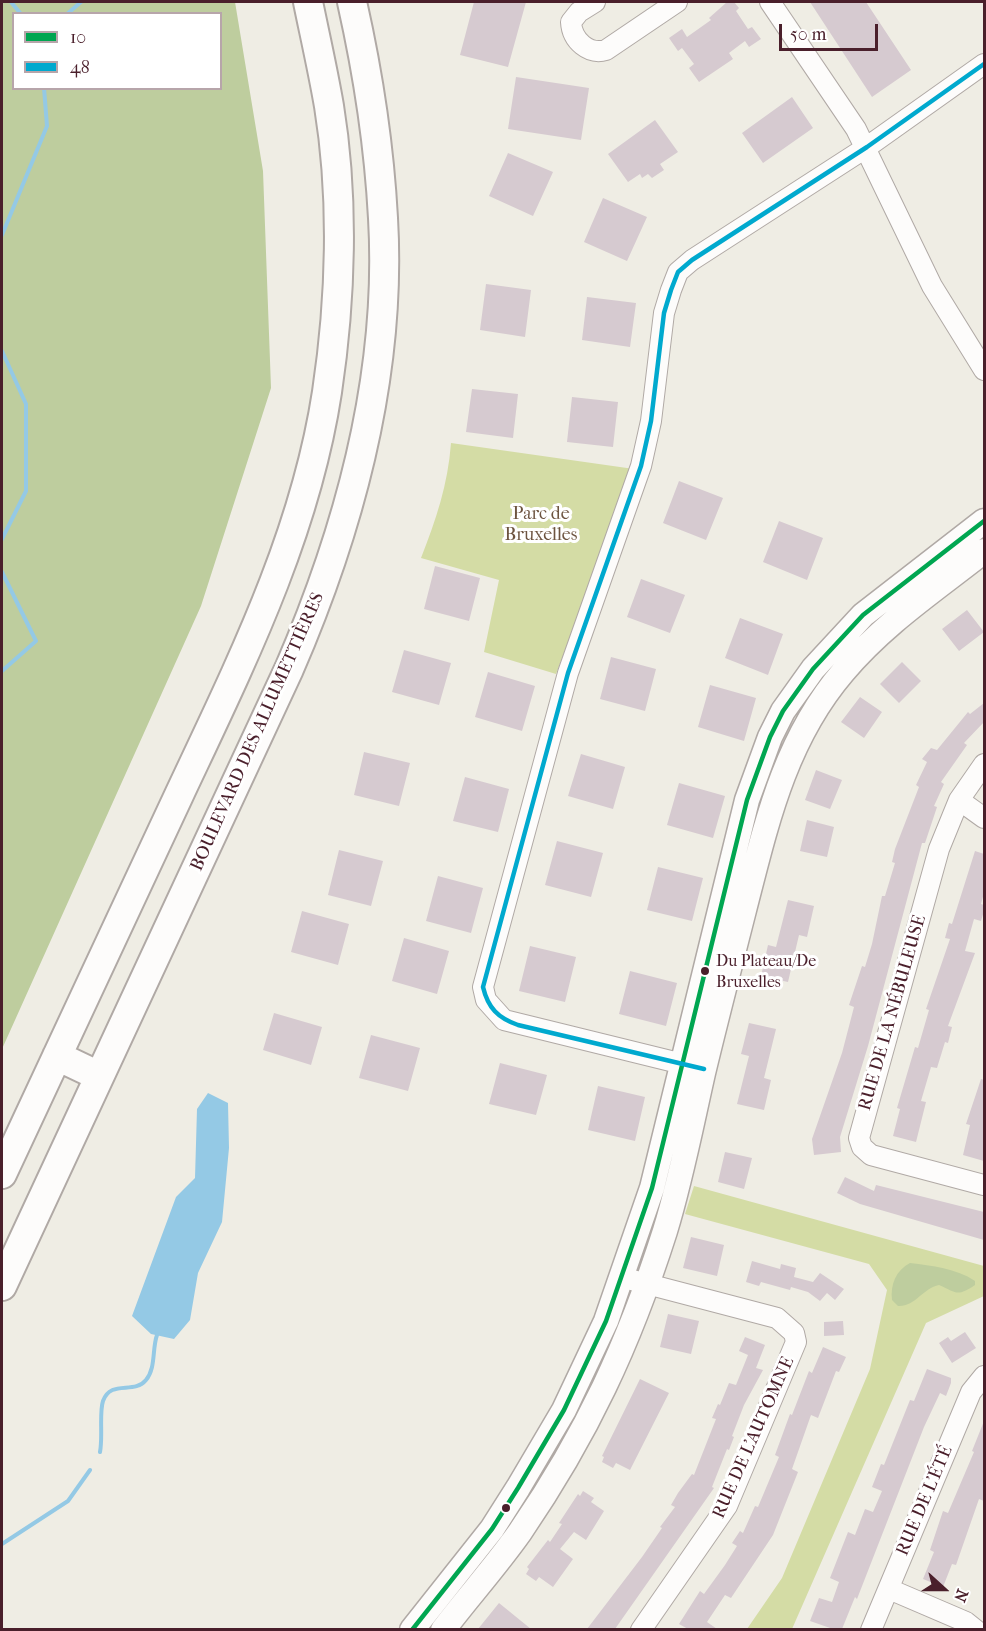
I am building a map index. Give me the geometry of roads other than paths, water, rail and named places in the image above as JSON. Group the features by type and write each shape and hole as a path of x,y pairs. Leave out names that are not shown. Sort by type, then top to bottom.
{"highway":[{"path":"2,1174 253,636 291,538 313,461 330,362 336,301 337,228 336,180 329,106 308,2"},
{"name":"BOULEVARD DES ALLUMETTIÈRES","path":"2,1286 290,669 326,579 354,482 375,367 384,247 375,119 352,2"},
{"path":"57,1056 99,1076"}],"main road":[{"path":"412,1629 492,1529 518,1488 577,1386 623,1277 652,1188 680,1063 747,800 770,737 783,711 819,662 863,615 984,521"},
{"path":"443,1629 502,1555 539,1503 605,1389 646,1285 671,1211 704,1069 772,803 801,733 842,672 874,638 984,551"},
{"path":"518,1488 539,1503"}],"street":[{"path":"595,2 574,17 571,28 585,48 597,53 606,50 677,2"},
{"path":"770,2 867,147 923,271 984,370"},
{"path":"704,1069 504,1020 486,1000 483,987 568,673 639,474 651,421 664,313 673,281 678,272 692,260 867,147 984,64"},
{"name":"RUE DE LA NÉBULEUSE","path":"984,764 959,800 939,849 859,1138 862,1147 871,1155 984,1185"},
{"path":"959,800 984,818"},
{"name":"RUE DE L'AUTOMNE","path":"623,1277 646,1285 777,1318 794,1333 796,1342 727,1506 641,1629"},
{"name":"RUE DE L'ÉTÉ","path":"871,1629 971,1392 984,1376"},
{"path":"889,1589 966,1622 976,1629"}],"water":[{"path":"208,1093 228,1103 229,1148 222,1222 198,1273 190,1320 174,1339 151,1334 132,1316 176,1197 195,1178 197,1109"}],"waterway":[{"path":"11,2 19,12"},
{"path":"69,12 81,2"},
{"path":"2,235 47,126 44,90"},
{"path":"2,351 26,404 26,491 2,539"},
{"path":"2,572 36,641 2,671"},
{"path":"100,1452 103,1401 111,1391 135,1387 146,1380 153,1364 157,1335"},
{"path":"2,1544 68,1501 90,1470"}],"place":[{"name":"Du Plateau/De Bruxelles","path":"705,971"}],"park label":[{"name":"Parc de Bruxelles","path":"541,525"}]}
